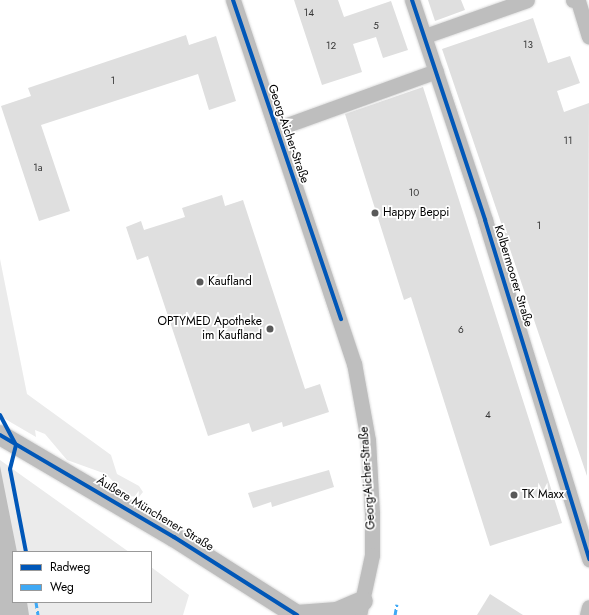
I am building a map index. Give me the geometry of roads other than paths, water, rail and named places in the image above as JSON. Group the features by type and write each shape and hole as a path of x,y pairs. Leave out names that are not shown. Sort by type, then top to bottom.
{"main road":[{"name":"Äußere Münchener Straße","path":"8,440 174,536 297,615"},
{"path":"297,615 337,612 361,608"}],"street":[{"name":"Georg-Aicher-Straße","path":"233,0 341,319 364,417 368,440 372,555 361,608"},
{"name":"Kolbermoorer Straße","path":"412,0 425,36 589,559"},
{"path":"425,36 527,0"},
{"path":"573,0 578,2 589,36"},
{"path":"276,129 436,71"},
{"path":"588,615 589,607"}],"place":[{"name":"Happy Beppi","path":"375,213"},
{"name":"Kaufland","path":"200,282"},
{"name":"OPTYMED Apotheke im Kaufland","path":"270,329"},
{"name":"TK Maxx","path":"514,495"}]}
